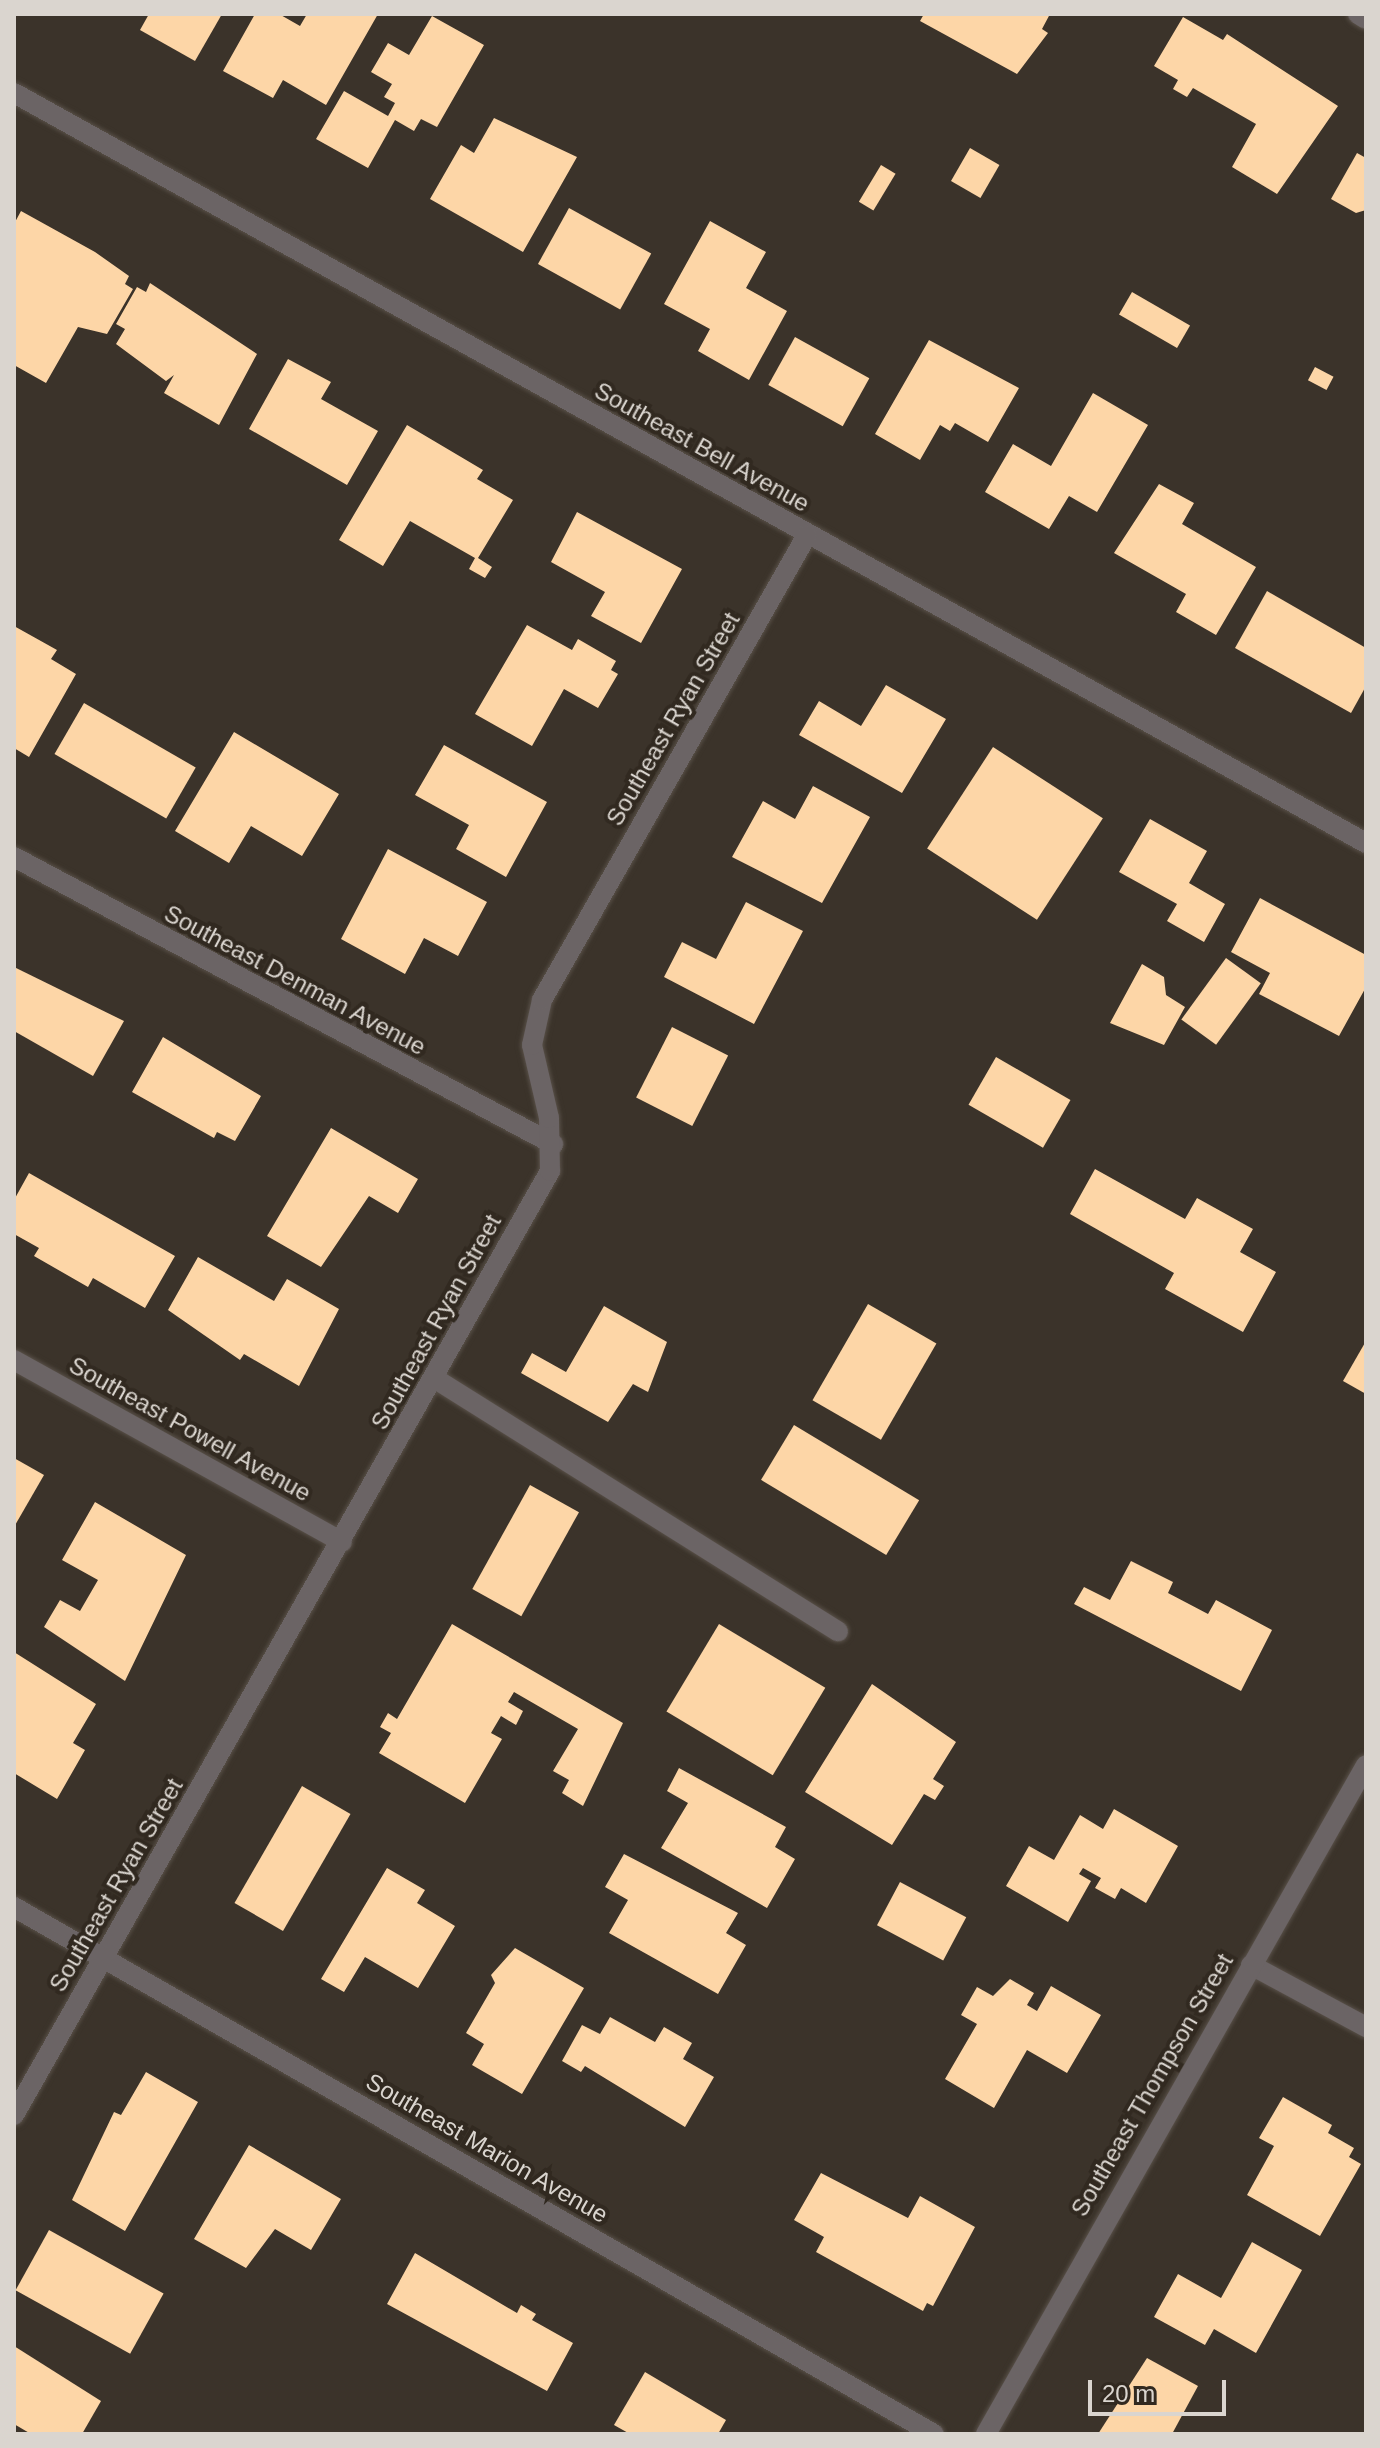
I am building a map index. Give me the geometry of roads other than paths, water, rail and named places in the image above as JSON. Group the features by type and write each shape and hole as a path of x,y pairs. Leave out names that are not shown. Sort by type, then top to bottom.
{"street":[{"path":"1358,14 1366,19"},
{"name":"Southeast Bell Avenue","path":"14,93 1366,843"},
{"name":"Southeast Ryan Street","path":"14,2115 550,1171 553,1144 532,1045 542,1000 807,535"},
{"name":"Southeast Denman Avenue","path":"14,857 553,1144"},
{"name":"Southeast Powell Avenue","path":"14,1360 342,1542"},
{"path":"434,1378 838,1631"},
{"name":"Southeast Thompson Street","path":"986,2434 1366,1765"},
{"name":"Southeast Marion Avenue","path":"14,1907 934,2434"},
{"path":"1251,1965 1366,2027"}]}
